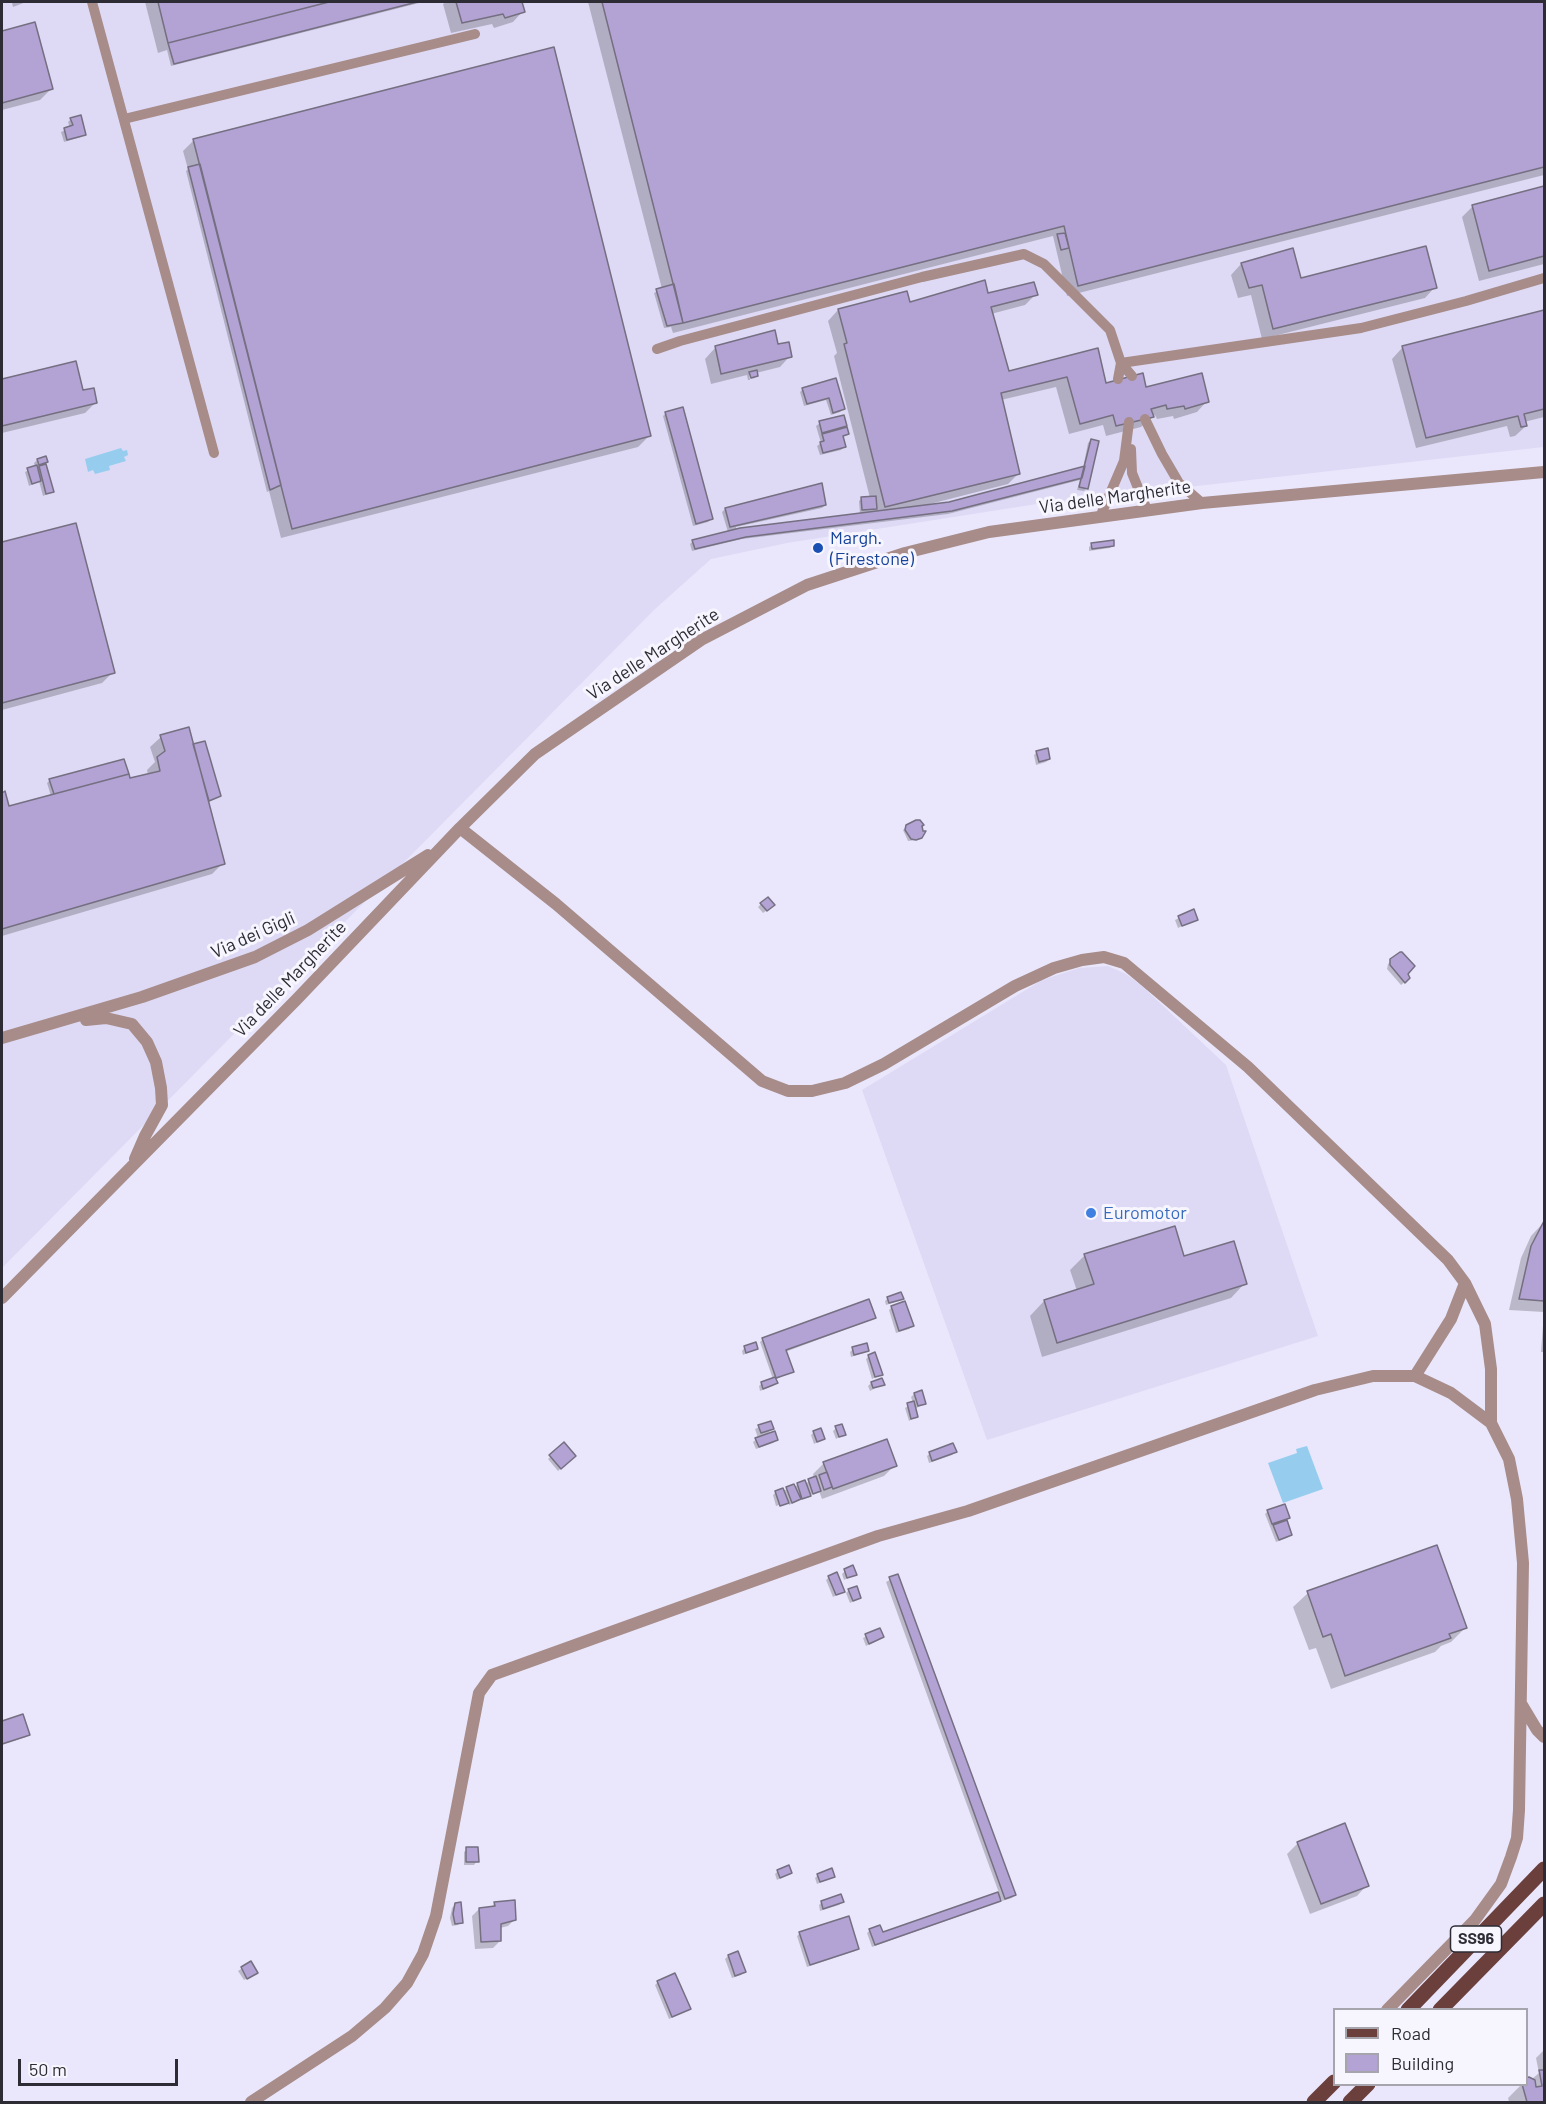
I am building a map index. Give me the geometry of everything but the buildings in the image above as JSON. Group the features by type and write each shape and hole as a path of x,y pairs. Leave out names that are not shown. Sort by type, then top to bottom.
{"main road":[{"name":"SS96","path":"1410,2008 1545,1869"},
{"name":"SS96","path":"1442,2008 1545,1904"},
{"path":"1350,2103 1367,2086"}],"street":[{"name":"Via delle Margherite","path":"2,1298 535,754 701,640 807,585 905,553 989,532 1202,503 1545,472"},
{"path":"460,828 565,912 762,1081 788,1091 812,1092 845,1083 885,1064 1015,986 1054,968 1104,957 1124,963 1248,1067 1448,1260 1465,1283 1485,1324 1491,1369 1491,1424"},
{"name":"Via dei Gigli","path":"2,1038 142,997 255,957 308,930 444,845"},
{"name":"Via dei Gigli","path":"61,1022 106,1018 132,1024 147,1042 156,1062 162,1105 133,1166"},
{"path":"1415,1376 1451,1319 1465,1283"},
{"path":"250,2103 352,2036 385,2008 407,1983 423,1954 436,1916 479,1693 492,1675 878,1536 968,1511 1314,1390 1373,1376 1415,1376 1451,1393 1491,1424 1509,1459 1517,1498 1523,1563 1519,1810 1516,1838 1501,1884 1475,1920 1389,2008"},
{"path":"1520,1701 1537,1730 1545,1737"}],"lane":[{"path":"92,2 214,453"},
{"path":"124,118 475,34"},
{"path":"657,349 922,277 1024,254 1044,264 1110,330 1121,363 1132,376"},
{"path":"1121,363 1361,328 1545,278"},
{"path":"1118,379 1121,363"},
{"path":"1145,419 1179,483 1202,503"},
{"path":"1100,517 1124,461 1129,422 1132,473 1147,510"}],"shaded area":[{"path":"2,2 1544,2 1544,447 1037,504 787,543 711,559 654,610 2,1268"},
{"name":"Euromotor","path":"1108,966 1126,974 1142,986 1226,1065 1318,1336 987,1440 862,1090 1042,980 1079,968"}],"water":[{"path":"121,448 123,451 127,450 128,455 124,457 126,461 109,466 110,470 95,474 93,470 88,472 85,459"},
{"path":"1307,1446 1323,1489 1283,1503 1268,1463 1297,1453 1296,1449"}],"place":[{"name":"Margh. (Firestone)","path":"818,548"},
{"name":"Euromotor","path":"1091,1213"}]}
